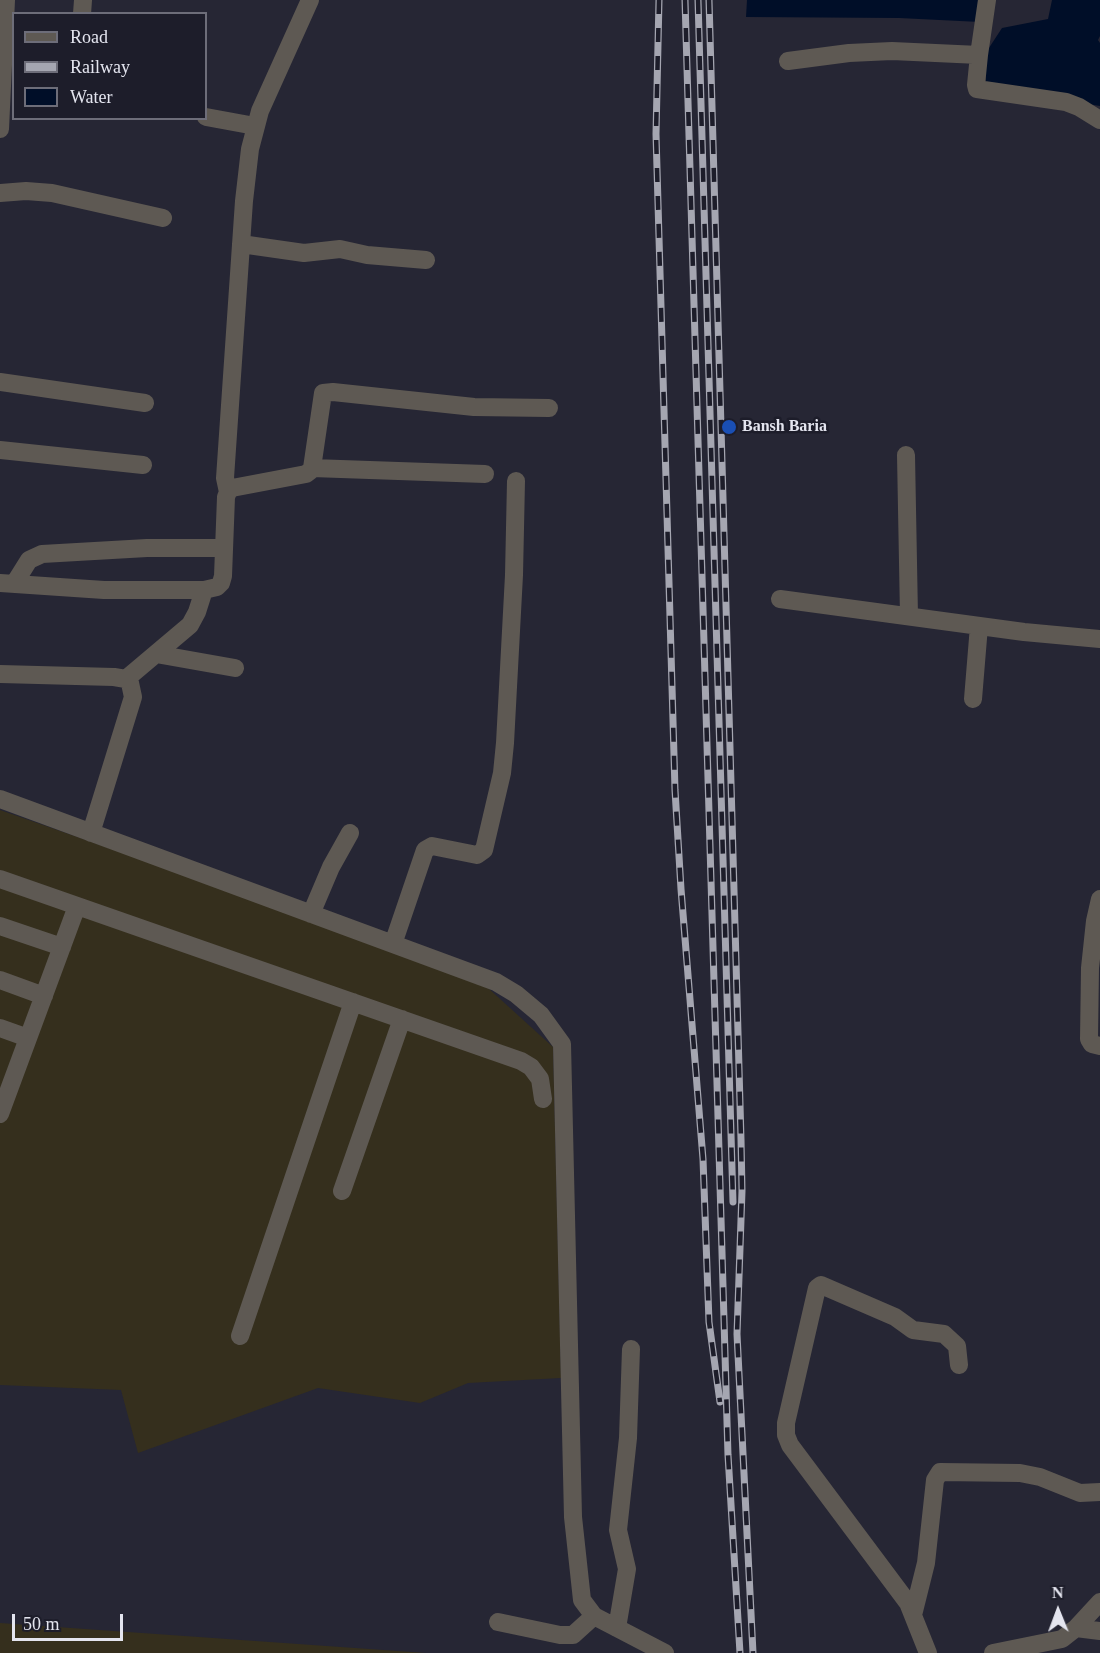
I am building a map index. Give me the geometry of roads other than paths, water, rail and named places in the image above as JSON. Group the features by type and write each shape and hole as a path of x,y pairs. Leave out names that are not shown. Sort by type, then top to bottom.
{"street":[{"path":"228,492 225,478 241,244 245,190 255,126 310,0"},
{"path":"987,0 976,84 980,91 1066,102 1100,120"},
{"path":"0,129 5,94 8,13"},
{"path":"789,61 849,53 892,51 979,55"},
{"path":"207,117 255,126"},
{"path":"0,193 26,191 52,193 163,218"},
{"path":"241,244 304,253 340,249 367,255 426,260"},
{"path":"0,382 145,403"},
{"path":"7,584 104,590 204,590 217,587 221,584 228,492 232,488 306,474 312,468 323,393 333,392 474,407 549,408"},
{"path":"0,450 143,465"},
{"path":"906,455 909,616"},
{"path":"312,468 485,474"},
{"path":"393,944 425,850 432,846 477,855 484,850 502,773 505,743 514,575 516,481"},
{"path":"7,584 29,560 42,554 147,548 224,548"},
{"path":"126,679 190,625 204,590"},
{"path":"780,599 979,626 1100,639"},
{"path":"973,699 979,626"},
{"path":"156,654 235,668"},
{"path":"0,674 114,677 126,679 130,683 133,697 91,832"},
{"path":"0,799 496,982 516,994 541,1015 562,1044 573,1517 582,1600 594,1616 665,1653"},
{"path":"311,914 331,867 350,833"},
{"path":"0,879 521,1061 531,1067 540,1079 543,1099"},
{"path":"1100,899 1090,968 1089,1040 1092,1044 1100,1046"},
{"path":"0,1114 77,906"},
{"path":"0,926 62,947"},
{"path":"0,980 44,996"},
{"path":"240,1336 353,1002"},
{"path":"342,1191 402,1019"},
{"path":"0,1028 28,1038"},
{"path":"928,1653 914,1615 871,1551 790,1445 786,1435 786,1423 817,1288 825,1285 895,1317 913,1330 944,1334 957,1346 959,1365"},
{"path":"617,1628 627,1569 618,1530 628,1438 631,1349"},
{"path":"914,1615 926,1563 935,1480 940,1472 1020,1473 1080,1493 1100,1492"},
{"path":"1067,1640 1100,1602"},
{"path":"498,1622 560,1635 573,1635 594,1616"},
{"path":"993,1653 1067,1640 1100,1631"}],"water":[{"path":"747,0 982,0 980,22 899,18 746,17"},
{"path":"1052,0 1100,0 1098,40 1100,43 1100,106 986,87 985,54 1002,28 1048,19"}],"railway":[{"path":"659,0 656,134 675,790 703,1159 709,1322 720,1402"},
{"path":"685,0 728,1455 740,1653"},
{"path":"698,0 733,1202"},
{"path":"709,0 741,1139 742,1191 737,1334 753,1653"}],"place":[{"name":"Bansh Baria","path":"729,427"}]}
